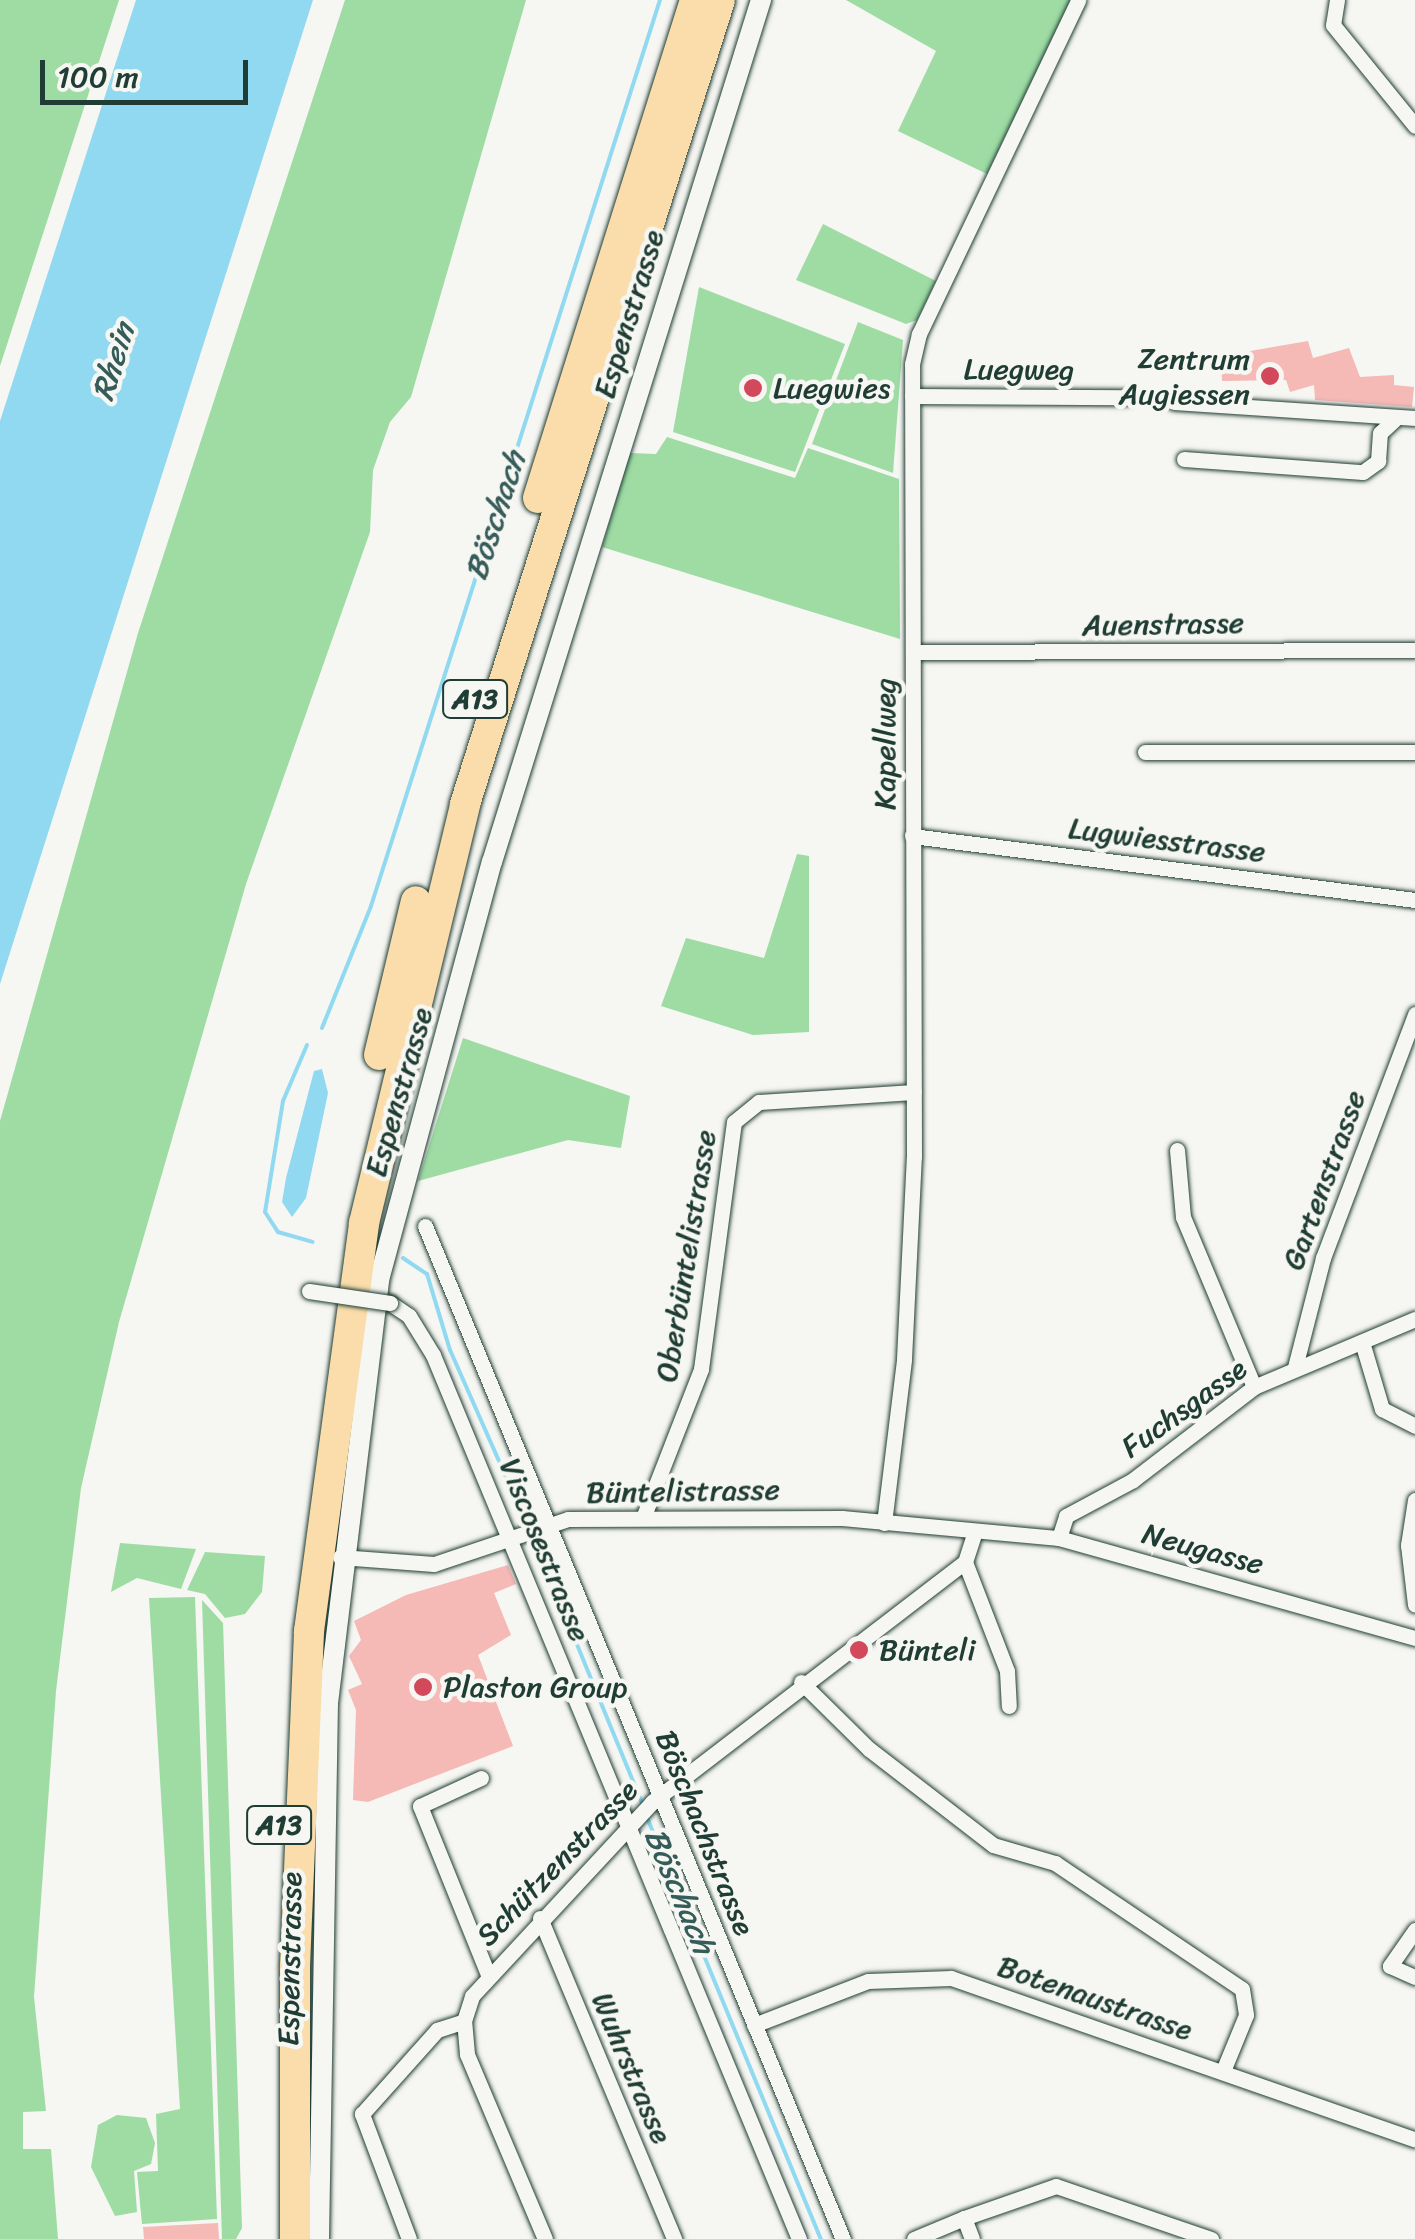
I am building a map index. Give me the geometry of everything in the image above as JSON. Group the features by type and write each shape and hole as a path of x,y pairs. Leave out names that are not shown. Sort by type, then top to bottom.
{"highway":[{"name":"A13","path":"274,2239 290,1632 345,1216 398,966 453,771 695,0"},
{"name":"A13","path":"295,2239 300,1800 310,1631 344,1340 420,965 598,378 720,0"},
{"name":"A13","path":"598,378 631,315 732,0"}],"street":[{"name":"Espenstrasse","path":"319,2239 323,1796 340,1557 393,1220 426,1127 497,844 761,0"},
{"name":"Kapellweg","path":"884,1522 909,1288 914,1092 912,396 919,334 1078,0"},
{"path":"1338,0 1333,25 1415,126"},
{"name":"Luegweg","path":"912,396 1127,397"},
{"path":"1174,402 1415,418"},
{"path":"1184,459 1362,472 1378,461 1380,433 1396,418"},
{"name":"Auenstrasse","path":"913,652 1415,650"},
{"path":"1145,752 1415,752"},
{"name":"Lugwiesstrasse","path":"912,836 1415,900"},
{"name":"Gartenstrasse","path":"1294,1367 1322,1258 1415,1014"},
{"name":"Oberbüntelistrasse","path":"643,1518 700,1369 734,1122 759,1102 914,1092"},
{"path":"1177,1150 1179,1206 1254,1387"},
{"name":"Böschachstrasse","path":"425,1226 550,1526 656,1799 843,2239"},
{"name":"Viscosestrasse","path":"309,1291 390,1303 434,1355 799,2239"},
{"name":"Fuchsgasse","path":"1059,1538 1066,1516 1133,1480 1254,1387 1415,1319"},
{"path":"1362,1342 1382,1408 1392,1420 1415,1426"},
{"path":"1415,1500 1415,1605"},
{"name":"Büntelistrasse","path":"340,1557 418,1566 550,1526 643,1518 884,1522 974,1534"},
{"path":"974,1534 965,1562 1007,1671 1008,1706"},
{"name":"Neugasse","path":"974,1534 1059,1538 1415,1638"},
{"name":"Schützenstrasse","path":"464,2021 488,1974 656,1799 802,1682 965,1562"},
{"path":"802,1682 869,1749 993,1845 1055,1863 1242,1988 1246,2015 1223,2071"},
{"path":"481,1778 420,1806 488,1974"},
{"name":"Wuhrstrasse","path":"540,1918 674,2239"},
{"path":"1415,1930 1390,1966 1415,1977"},
{"name":"Botenaustrasse","path":"754,2025 868,1981 952,1978 1415,2140"},
{"path":"409,2239 362,2114 438,2030 464,2021 468,2054 545,2239"},
{"path":"914,2239 1056,2186 1211,2239"},
{"path":"964,2218 972,2239"}],"green space":[{"path":"0,0 119,0 0,366"},
{"path":"345,0 526,0 411,397 390,422 373,470 370,532 246,884 119,1322 81,1488 56,1691 34,1997 46,2111 23,2112 23,2149 51,2149 58,2239 0,2239 0,1121 138,633"},
{"path":"846,0 1071,0 987,174 898,131 936,51"},
{"path":"823,224 936,281 917,320 906,324 796,280"},
{"name":"Luegwies","path":"699,287 845,344 795,472 673,432"},
{"name":"Luegwies","path":"858,322 903,340 893,473 812,444"},
{"path":"667,437 795,478 808,448 899,479 900,639 602,547 630,453 656,454"},
{"path":"797,854 809,856 809,1032 753,1035 661,1006 686,938 764,958"},
{"path":"463,1038 630,1096 621,1148 568,1140 418,1181"},
{"path":"120,1543 196,1549 181,1589 137,1578 111,1592"},
{"path":"205,1552 265,1556 262,1592 245,1614 225,1618 205,1594 187,1590"},
{"path":"195,1597 217,2219 142,2224 137,2172 158,2171 156,2114 180,2109 149,1598"},
{"path":"202,1600 223,1623 242,2228 236,2239 222,2239"},
{"path":"117,2115 146,2118 155,2143 151,2164 134,2171 137,2212 115,2216 91,2167 98,2125"}],"water":[{"name":"Rhein","path":"136,0 313,0 0,984 0,421"},
{"path":"322,1069 328,1093 306,1198 292,1217 282,1202 286,1178 314,1071"}],"building":[{"name":"Zentrum Augiessen","path":"1308,341 1313,358 1349,348 1360,377 1394,375 1394,385 1414,387 1412,407 1315,400 1314,385 1290,392 1286,380 1222,381 1221,356"},
{"name":"Plaston Group","path":"508,1565 516,1584 494,1593 511,1635 478,1655 513,1746 368,1802 353,1800 356,1710 348,1690 362,1684 349,1656 361,1640 354,1621 406,1595"},
{"path":"218,2223 219,2239 144,2239 143,2227"}],"waterway":[{"name":"Böschach","path":"322,1028 371,906 660,0"},
{"name":"Böschach","path":"307,1045 283,1101 265,1212 278,1232 313,1242"},
{"name":"Böschach","path":"403,1258 427,1274 450,1350 525,1520"},
{"name":"Böschach","path":"537,1547 643,1806"},
{"name":"Böschach","path":"646,1815 821,2239"}],"place":[{"name":"Zentrum Augiessen","path":"1270,376"},
{"name":"Luegwies","path":"753,388"},
{"name":"Bünteli","path":"859,1650"},
{"name":"Plaston Group","path":"423,1687"}]}
